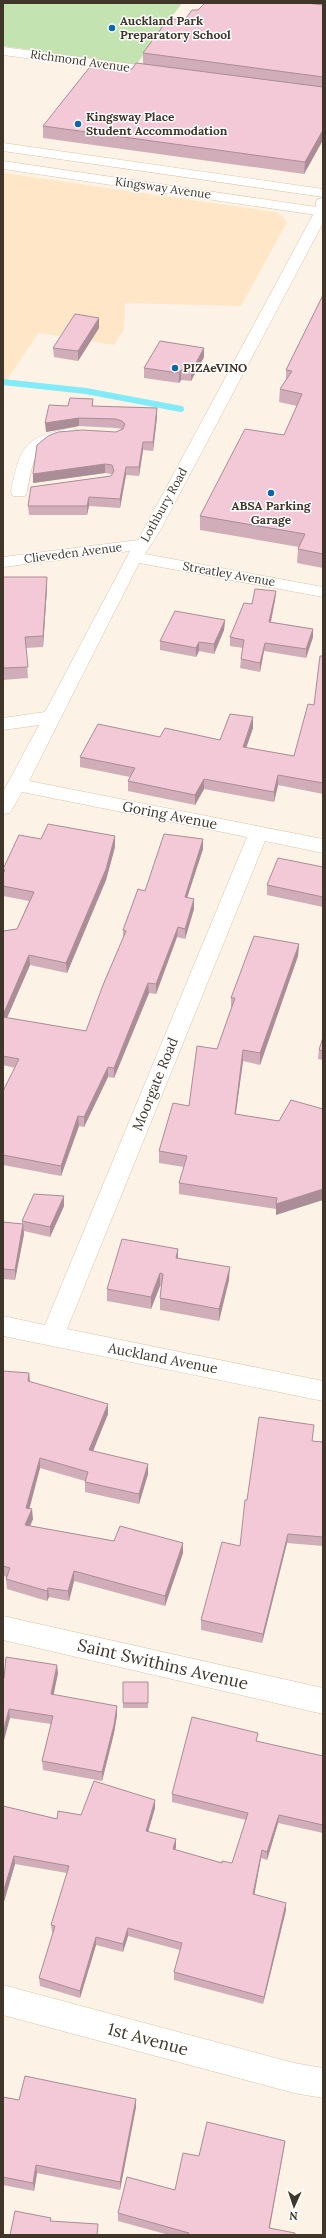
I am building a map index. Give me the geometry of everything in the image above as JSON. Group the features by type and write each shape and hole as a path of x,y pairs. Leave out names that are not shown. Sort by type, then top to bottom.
{"street":[{"name":"Richmond Avenue","path":"3,51 172,74"},
{"name":"Kingsway Avenue","path":"3,147 323,193"},
{"name":"Kingsway Avenue","path":"3,165 323,208"},
{"name":"Lothbury Road","path":"3,808 53,717 138,551 219,406 323,208"},
{"path":"19,492 25,457 36,444 59,435 88,433"},
{"name":"Clieveden Avenue","path":"3,562 138,551"},
{"name":"Streatley Avenue","path":"138,551 323,592"},
{"path":"3,724 53,717"},
{"name":"Goring Avenue","path":"17,784 323,846"},
{"name":"Moorgate Road","path":"52,1336 259,833"},
{"name":"Auckland Avenue","path":"3,1326 323,1391"},
{"name":"Saint Swithins Avenue","path":"3,1628 323,1701"},
{"name":"1st Avenue","path":"3,2000 294,2078 323,2083"},
{"name":"1st Avenue","path":"294,2078 323,2094"}],"shaded area":[{"path":"3,173 275,212 282,216 287,222 241,306 125,303 124,329 114,345 91,341 78,361 54,357 66,337 38,333 3,386"}],"green space":[{"name":"Auckland Park Preparatory School","path":"3,3 182,3 136,65 3,46"}],"building":[{"path":"205,3 306,3 323,5 323,77 143,53 169,18 184,21 192,10 198,10"},
{"path":"93,63 132,69 136,63 323,87 323,130 305,162 43,126"},
{"name":"ABSA Parking Garage","path":"323,295 323,554 298,549 305,534 200,516 245,429 284,435 302,394 280,389 292,371 286,370"},
{"path":"75,314 99,318 78,351 53,348"},
{"path":"160,341 204,348 191,372 181,370 179,373 144,368"},
{"path":"70,398 93,399 92,406 157,408 153,442 143,442 139,467 126,467 120,499 89,497 87,506 28,506 31,487 111,476 114,471 112,465 105,464 33,474 37,445 48,436 58,432 82,430 116,432 123,429 125,424 116,419 79,418 45,423 49,405 68,406"},
{"path":"3,577 47,577 43,636 25,637 28,667 3,668"},
{"path":"255,589 276,591 269,622 313,629 306,649 265,643 260,663 241,659 244,640 230,637 244,603 252,604"},
{"path":"175,611 225,620 214,644 199,642 196,648 160,641"},
{"path":"320,656 323,656 323,783 278,775 274,792 204,779 195,795 128,781 135,768 80,757 98,724 160,737 165,728 220,740 230,714 253,717 243,747 294,756 308,704 314,705"},
{"path":"48,824 115,836 106,869 66,963 29,955 3,1015 3,931 17,929 34,892 3,886 3,874 5,870 3,869 19,835 41,839"},
{"path":"164,834 203,839 185,897 194,899 185,929 178,927 156,984 148,983 114,1068 108,1067 84,1117 78,1116 61,1166 3,1155 3,1091 19,1059 3,1056 3,1017 86,1031 103,985 126,931 123,930 138,889 145,891"},
{"path":"278,858 323,867 323,897 267,885"},
{"path":"254,936 299,944 260,1053 243,1050 235,1114 279,1121 291,1100 323,1109 323,1189 276,1204 277,1198 179,1183 187,1156 159,1151 173,1103 189,1106 197,1046 217,1049 235,998 231,998"},
{"path":"323,1037 323,1051 319,1050"},
{"path":"34,1194 64,1196 50,1227 22,1221"},
{"path":"3,1222 23,1224 15,1270 3,1269"},
{"path":"122,1239 178,1249 176,1258 230,1267 219,1309 160,1298 163,1274 160,1273 151,1297 107,1289"},
{"path":"3,1371 29,1373 28,1381 108,1404 89,1450 148,1464 139,1494 85,1482 88,1472 40,1458 26,1508 32,1509 25,1525 114,1541 120,1526 183,1543 165,1596 74,1571 68,1591 48,1588 47,1591 6,1579 10,1568 3,1566"},
{"path":"259,1417 314,1425 312,1441 323,1442 323,1537 288,1534 263,1634 201,1620 222,1542 240,1546 245,1500 247,1500"},
{"path":"6,1657 57,1665 51,1694 117,1706 114,1725 102,1772 42,1761 53,1716 9,1709 3,1732 3,1678"},
{"path":"123,1682 148,1682 148,1703 123,1703"},
{"path":"192,1717 258,1733 256,1741 323,1756 323,1825 279,1815 267,1852 262,1850 253,1894 286,1903 264,1997 174,1972 182,1943 128,1928 123,1944 96,1937 80,1991 39,1978 55,1926 51,1925 69,1866 14,1856 3,1893 3,1806 57,1819 58,1811 81,1815 94,1781 155,1800 146,1831 176,1839 173,1849 222,1863 222,1861 232,1863 248,1813 172,1794"},
{"path":"25,2076 136,2099 120,2182 36,2165 33,2183 3,2177 3,2097 19,2100"},
{"path":"207,2122 285,2141 269,2228 295,2233 295,2235 188,2235 189,2233 118,2213 127,2177 175,2190 183,2153 199,2156"},
{"path":"15,2211 51,2218 50,2221 98,2224 97,2235 10,2235"}],"waterway":[{"path":"3,382 86,391 181,409"}],"place":[{"name":"Auckland Park Preparatory School","path":"112,28"},
{"name":"Kingsway Place Student Accommodation","path":"78,124"},
{"name":"PIZAeVINO","path":"175,368"},
{"name":"ABSA Parking Garage","path":"271,493"}]}
